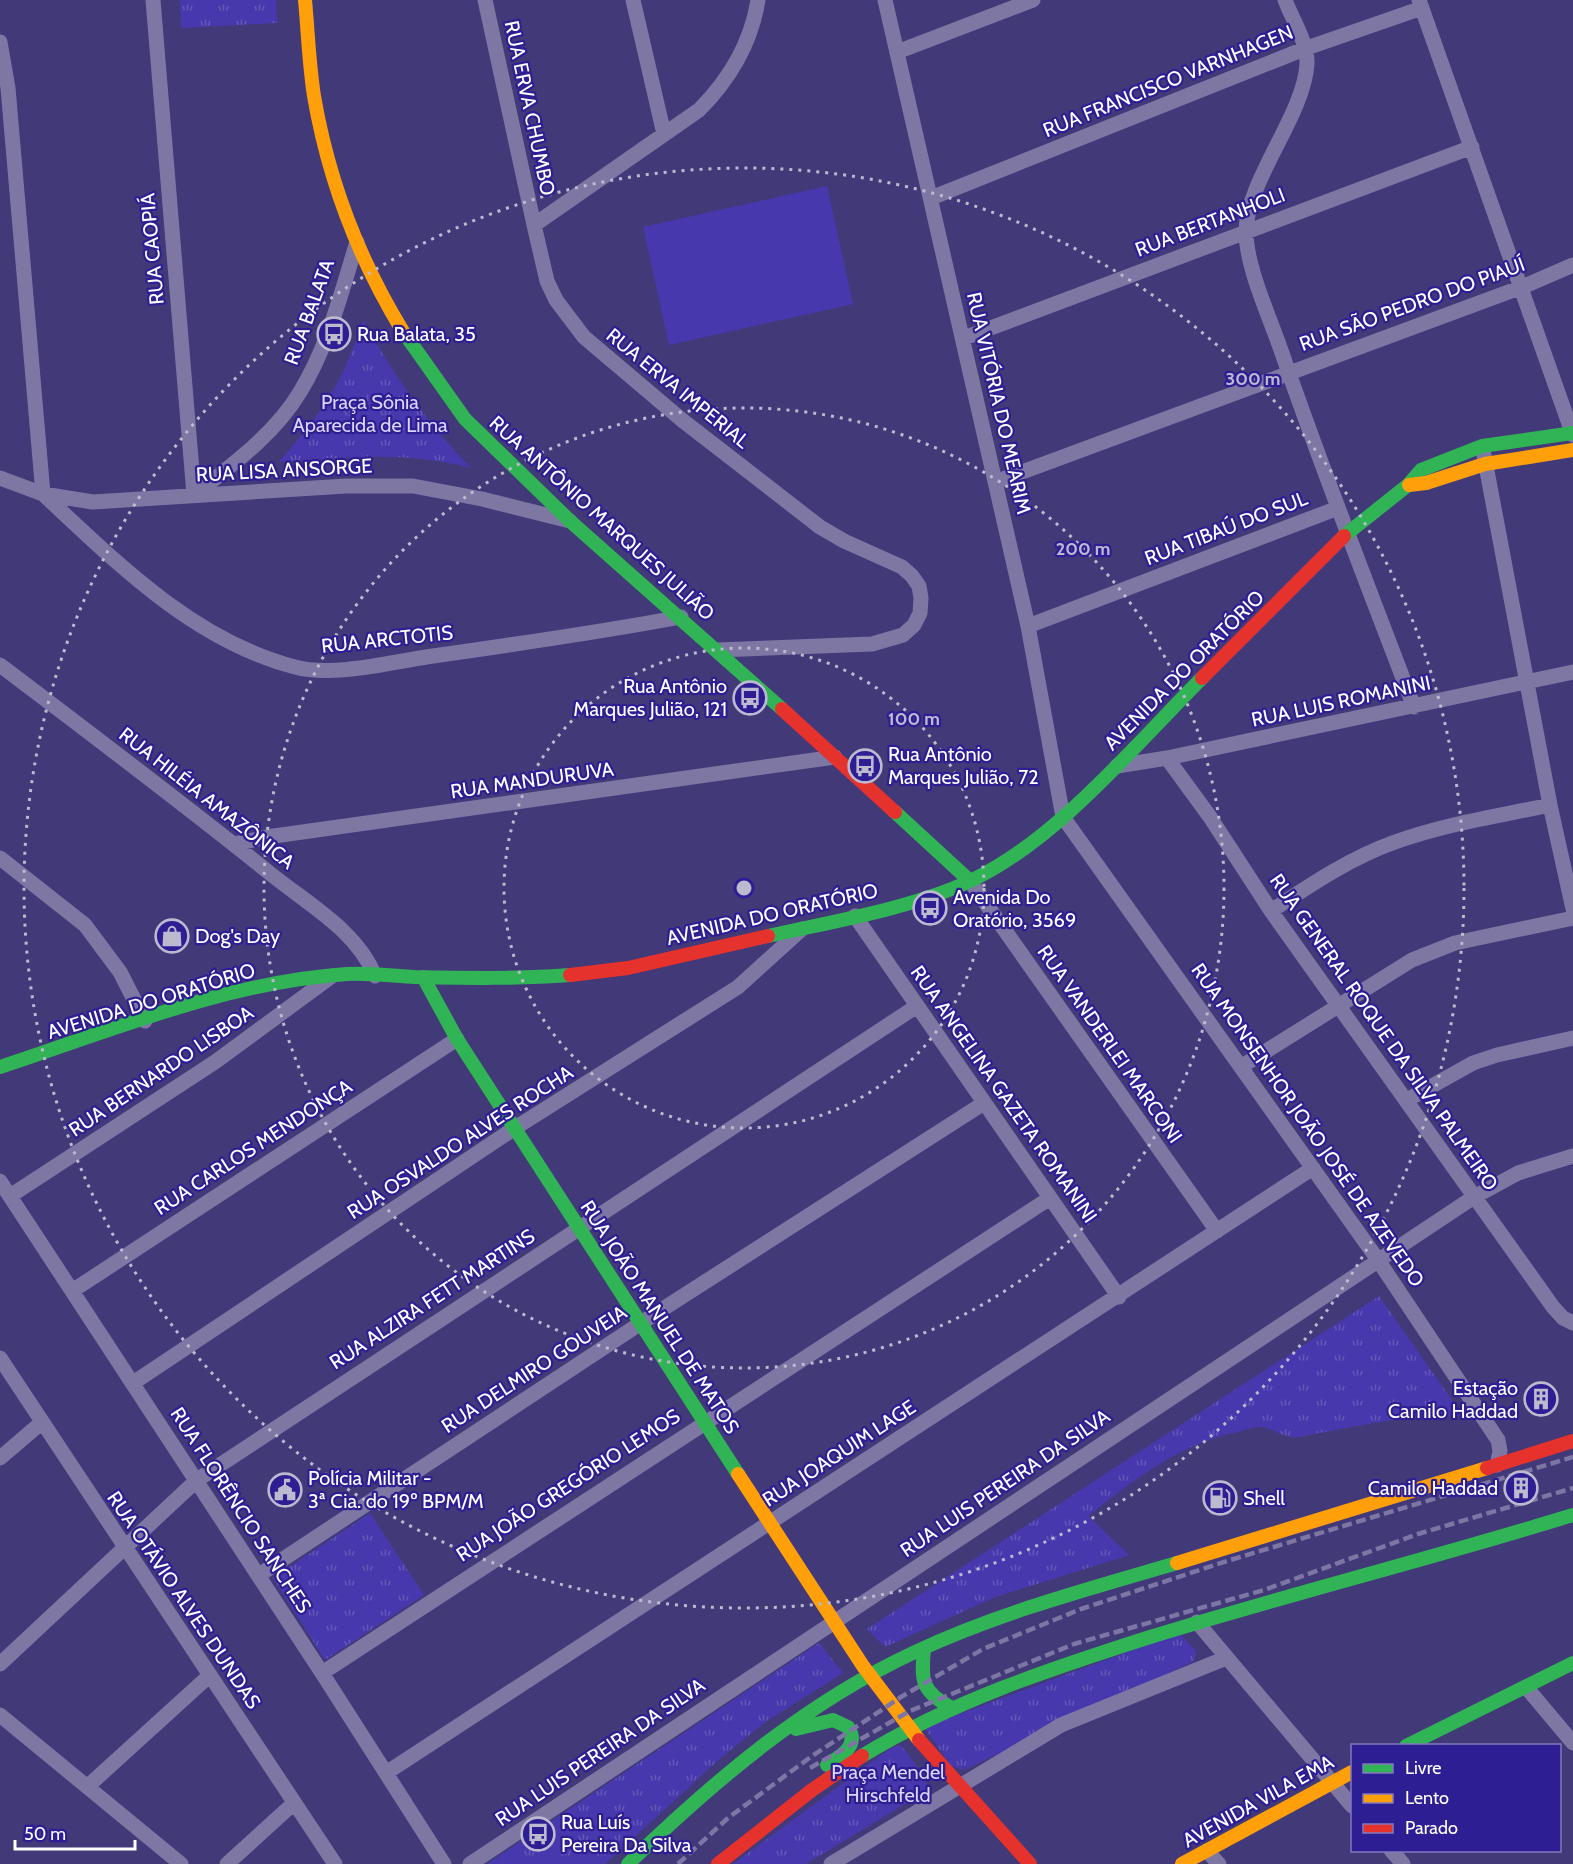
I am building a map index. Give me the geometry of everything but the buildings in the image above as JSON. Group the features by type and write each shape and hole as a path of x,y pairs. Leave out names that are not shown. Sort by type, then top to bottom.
{"main road":[{"name":"RUA ANTÔNIO MARQUES JULIÃO","path":"306,0 314,94 324,144 357,242 376,287 413,348 465,419 570,521 681,617 970,881"},
{"name":"AVENIDA DO ORATÓRIO","path":"0,1067 235,993 332,976 546,978 591,974 855,916 938,893 970,881 1032,843 1063,817 1347,533 1408,485 1421,470 1482,446 1573,434"},
{"name":"AVENIDA DO ORATÓRIO","path":"1408,485 1426,483 1485,464 1573,450"},
{"name":"RUA JOÃO MANUEL DE MATOS","path":"423,978 457,1039 514,1128 870,1675 907,1729 1030,1864"},
{"path":"628,1864 729,1769 771,1736 870,1675 924,1649 999,1618 1077,1591 1573,1441"},
{"path":"717,1864 799,1800 907,1729 981,1694 1197,1622 1397,1568 1573,1515"},
{"path":"924,1649 922,1678 925,1689 932,1698 950,1707"},
{"path":"1410,1744 1573,1663"},
{"path":"717,1864 815,1773 845,1753 852,1737 849,1727 841,1721 831,1720 771,1736"},
{"name":"AVENIDA VILA EMA","path":"1182,1864 1351,1773"}],"street":[{"name":"RUA CAOPIÁ","path":"153,0 194,495"},
{"name":"RUA ERVA CHUMBO","path":"485,0 534,225"},
{"path":"633,0 664,134"},
{"path":"534,225 699,110 721,87 738,60 755,18 758,0"},
{"name":"RUA VITÓRIA DO MEARIM","path":"885,0 1028,626 1063,817"},
{"path":"897,52 1033,0"},
{"path":"1285,0 1307,63 1304,79 1259,187 1246,230 1254,271 1289,372 1347,533 1414,707"},
{"path":"1420,4 1573,434"},
{"name":"RUA FRANCISCO VARNHAGEN","path":"931,198 1420,4"},
{"path":"0,42 8,88 43,494"},
{"name":"RUA BERTANHOLI","path":"964,338 1246,230 1472,147"},
{"name":"RUA ERVA IMPERIAL","path":"534,225 547,281 556,300 584,337 682,420 820,527 844,542 902,567 919,586 920,613 914,625 903,635 873,644 717,650"},
{"name":"RUA BALATA","path":"194,495 243,456 299,394 316,362 357,242"},
{"name":"RUA SÃO PEDRO DO PIAUÍ","path":"995,482 1522,287 1573,265"},
{"path":"1482,446 1550,805 1573,909"},
{"name":"RUA LISA ANSORGE","path":"0,478 43,494 93,502 346,486 414,486 482,499 570,521"},
{"name":"RUA ARCTOTIS","path":"43,494 99,547 168,603 212,632 246,650 298,668 367,666 681,617"},
{"name":"RUA TIBAÚ DO SUL","path":"1028,626 1338,508"},
{"name":"RUA HILÉIA AMAZÔNICA","path":"0,665 234,844 358,945 375,976"},
{"name":"RUA LUIS ROMANINI","path":"1116,766 1167,758 1573,672"},
{"name":"RUA MANDURUVA","path":"234,844 267,837 835,757"},
{"name":"RUA GENERAL ROQUE DA SILVA PALMEIRO","path":"1167,758 1210,817 1271,911 1553,1307 1563,1318 1573,1323"},
{"path":"1271,911 1318,879 1393,843 1432,830 1550,805"},
{"name":"RUA MONSENHOR JOÃO JOSÉ DE AZEVEDO","path":"1063,817 1378,1260 1497,1440 1500,1451 1497,1465"},
{"path":"0,858 85,925 120,972 145,1021"},
{"name":"RUA VANDERLEI MARCONI","path":"970,881 1217,1231"},
{"name":"RUA ANGELINA GAZETA ROMANINI","path":"855,916 1119,1297"},
{"path":"1242,1066 1338,1004 1412,960 1455,943 1573,918"},
{"name":"RUA OSVALDO ALVES ROCHA","path":"134,1383 514,1128 738,987 803,928"},
{"name":"RUA BERNARDO LISBOA","path":"10,1196 215,1062 332,976"},
{"name":"RUA ALZIRA FETT MARTINS","path":"0,1664 197,1480 917,1006"},
{"path":"1407,1100 1473,1063 1497,1055 1573,1038"},
{"name":"RUA CARLOS MENDONÇA","path":"72,1291 457,1039"},
{"name":"RUA DELMIRO GOUVEIA","path":"259,1575 641,1323 984,1103"},
{"name":"RUA LUIS PEREIRA DA SILVA","path":"470,1864 1474,1197 1518,1173 1573,1156"},
{"name":"RUA JOAQUIM LAGE","path":"386,1773 769,1522 1119,1297 1313,1168"},
{"name":"RUA FLORÊNCIO SANCHES","path":"0,1181 259,1575 444,1864"},
{"name":"RUA JOÃO GREGÓRIO LEMOS","path":"322,1673 1050,1198"},
{"name":"RUA OTÁVIO ALVES DUNDAS","path":"0,1358 335,1864"},
{"path":"0,1458 41,1423"},
{"path":"1197,1622 1351,1804"},
{"path":"838,1862 957,1786 1062,1725 1226,1658"},
{"path":"88,1786 209,1676"},
{"path":"1526,1687 1573,1743"},
{"path":"0,1715 181,1864"},
{"path":"227,1864 294,1803"},
{"path":"1208,1851 1219,1864"},
{"path":"1392,1852 1402,1864"}],"green space":[{"path":"180,0 276,0 277,23 181,28"},
{"path":"827,186 853,304 669,345 643,227"},
{"name":"Praça Sônia Aparecida de Lima","path":"363,320 386,360 412,398 471,468 447,462 399,457 352,457 279,462 330,396 347,362"},
{"path":"1379,1296 1463,1416 1401,1419 1299,1437 1260,1427 1217,1437 1158,1465 1088,1516 1129,1555 995,1597 885,1647 867,1629"},
{"path":"370,1513 424,1595 325,1660 273,1578"},
{"path":"1179,1633 1196,1651 1194,1661 964,1770 951,1766 924,1727"},
{"path":"819,1643 843,1673 767,1721 723,1756 605,1864 487,1864"},
{"name":"Praça Mendel Hirschfeld","path":"901,1745 925,1777 927,1786 921,1794 806,1864 733,1864 891,1748"}],"railway":[{"path":"678,1864 728,1818 812,1756 901,1697 983,1649 1081,1609 1227,1561 1573,1457"},
{"path":"810,1768 910,1711 1074,1644 1264,1590 1418,1534 1573,1488"}],"traffic: fast":[{"path":"402,330 465,419 570,521 782,709"},
{"path":"1344,536 1408,485 1421,470 1482,446 1573,433"},
{"path":"768,936 897,907 947,891 1002,864 1064,817 1202,678"},
{"path":"895,812 970,881"},
{"path":"0,1067 128,1023 214,997 302,979 347,974 473,978 570,975"},
{"path":"423,977 457,1039 738,1474"},
{"path":"862,1756 896,1736 966,1703 1075,1661 1203,1621 1573,1515"},
{"path":"628,1864 694,1803 762,1746 836,1695 875,1672 978,1625 1177,1563"},
{"path":"924,1649 925,1684 933,1696 950,1707"},
{"path":"1410,1744 1573,1663"},
{"path":"796,1729 833,1720 848,1727 852,1740 850,1745 843,1754 827,1765"}],"traffic: slow":[{"path":"305,0 314,96 328,157 359,246 386,303 402,330"},
{"path":"1409,485 1426,483 1485,464 1573,450"},
{"path":"1177,1563 1487,1468"},
{"path":"738,1474 863,1666 919,1740"},
{"path":"1182,1864 1351,1773"}],"traffic: jam":[{"path":"1202,678 1344,536"},
{"path":"782,709 895,812"},
{"path":"570,975 628,968 768,936"},
{"path":"1487,1468 1573,1441"},
{"path":"919,1740 1030,1864"},
{"path":"718,1864 812,1790 862,1756"}],"place":[{"name":"Rua Balata, 35","path":"334,334"},
{"name":"Rua Antônio Marques Julião, 121","path":"750,698"},
{"name":"Rua Antônio Marques Julião, 72","path":"865,766"},
{"name":"Avenida Do Oratório, 3569","path":"930,908"},
{"name":"Dog's Day","path":"172,936"},
{"name":"Estação Camilo Haddad","path":"1541,1399"},
{"name":"Camilo Haddad","path":"1521,1488"},
{"name":"Polícia Militar - 3ª Cia. do 19º BPM/M","path":"285,1490"},
{"name":"Shell","path":"1220,1498"},
{"name":"Rua Luís Pereira Da Silva","path":"538,1834"}]}
